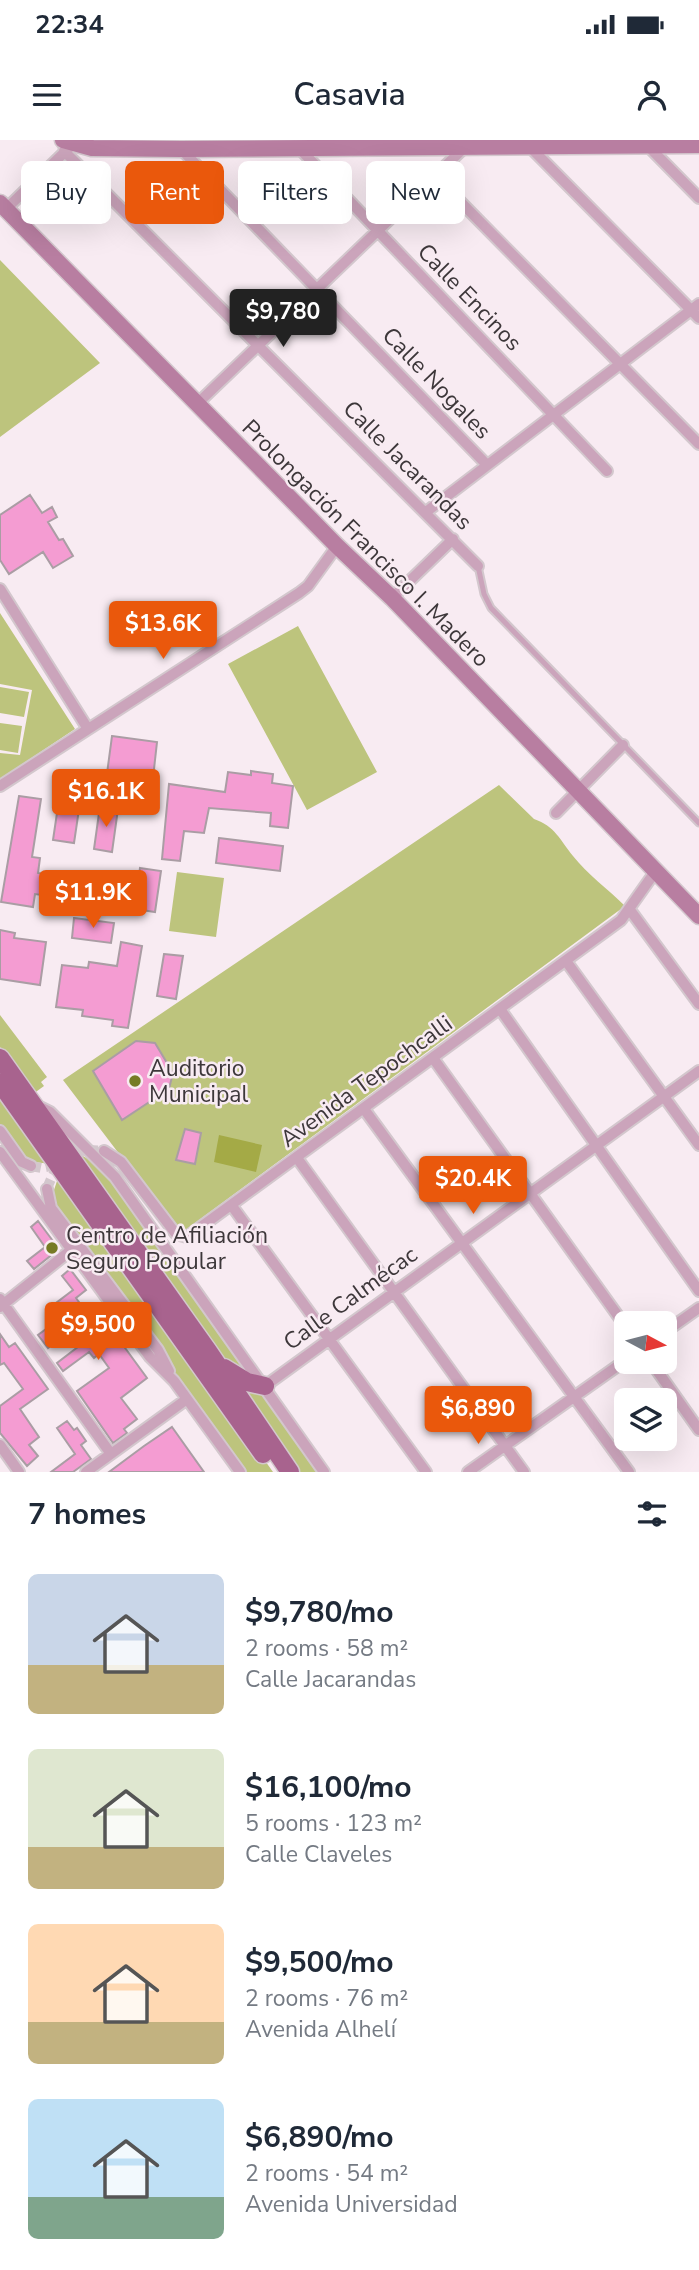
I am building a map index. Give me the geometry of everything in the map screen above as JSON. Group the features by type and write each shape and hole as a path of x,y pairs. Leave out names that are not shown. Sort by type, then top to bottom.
{"main road":[{"path":"67,145 92,148 181,149 466,142 528,146 699,145"},
{"name":"Prolongación Francisco I. Madero","path":"3,206 337,546 392,598 699,916"},
{"path":"0,1058 208,1351 290,1472"},
{"path":"0,1083 276,1472"},
{"path":"208,1351 233,1374 247,1382 265,1386"}],"street":[{"path":"449,161 466,142"},
{"path":"3,206 67,145"},
{"name":"Calle Jacarandas","path":"67,145 258,346 453,538 478,566"},
{"path":"647,145 699,198"},
{"path":"426,512 621,364 696,311 528,146"},
{"name":"Calle Encinos","path":"298,147 607,471"},
{"name":"Calle Nogales","path":"181,149 487,465"},
{"path":"465,206 699,444"},
{"path":"197,404 385,224"},
{"path":"392,598 453,538"},
{"path":"0,786 299,593 308,586 337,546"},
{"path":"0,589 88,729"},
{"path":"556,813 623,745"},
{"name":"Avenida Tepochcalli","path":"104,1151 121,1162 176,1234 182,1238 187,1237 621,920 655,872"},
{"path":"630,910 699,1004"},
{"path":"566,961 699,1145"},
{"path":"500,1009 699,1291"},
{"path":"433,1058 614,1311"},
{"name":"Calle Calmécac","path":"265,1386 699,1071"},
{"path":"32,1103 50,1112 115,1177 324,1472"},
{"path":"364,1109 629,1472"},
{"path":"0,1131 22,1162 31,1166"},
{"path":"0,1152 150,1357 174,1381"},
{"path":"297,1158 524,1472"},
{"path":"47,1189 51,1208 158,1350 174,1381 240,1472"},
{"path":"232,1206 426,1472"},
{"path":"71,1251 1,1304 111,1454"},
{"path":"677,1324 699,1308"},
{"path":"468,1472 614,1369"},
{"path":"659,1374 699,1430"},
{"path":"86,1472 187,1399"},
{"path":"0,1445 19,1472"}],"lane":[{"name":"Calle Jacarandas","path":"478,566 491,608 699,823"}],"shaded area":[{"path":"0,260 100,363 0,437"},
{"path":"0,613 75,729 0,779 0,753 20,755 32,690 0,684"},
{"path":"298,626 377,772 307,810 228,664"},
{"path":"0,687 29,692 24,717 0,713"},
{"path":"0,723 22,726 18,753 0,750"},
{"path":"499,785 534,819 552,830 585,869 625,906 180,1234 63,1080"},
{"path":"177,872 224,878 216,937 169,931"},
{"path":"0,1015 47,1077 41,1082 44,1086 33,1094 0,1047"},
{"path":"0,1088 52,1164 24,1158 0,1127"},
{"path":"219,1135 262,1145 256,1172 214,1162"},
{"path":"76,1152 107,1170 320,1472 295,1472"},
{"path":"60,1172 273,1472 240,1472 160,1351 56,1208 52,1196"}],"building":[{"path":"30,495 42,513 52,507 57,517 48,522 73,556 53,568 43,552 9,574 0,560 0,515"},
{"path":"112,736 157,742 152,787 148,786 146,801 130,799 133,784 106,781"},
{"path":"251,771 273,774 272,783 293,786 288,828 270,826 271,813 209,808 204,833 184,831 180,861 162,859 169,784 225,792 228,772 251,775"},
{"path":"61,786 82,789 74,843 53,840"},
{"path":"19,796 41,799 32,857 40,858 38,873 89,880 86,901 35,894 33,907 1,902"},
{"path":"100,806 118,809 112,852 94,849"},
{"path":"219,838 283,846 280,871 216,863"},
{"path":"140,868 161,871 155,912 135,909"},
{"path":"74,918 114,923 111,943 72,938"},
{"path":"0,930 15,933 14,938 46,942 40,985 0,979"},
{"path":"121,942 142,946 128,1028 112,1026 113,1020 82,1016 83,1010 56,1007 62,965 88,968 89,962 117,966"},
{"path":"164,954 183,956 176,999 157,996"},
{"name":"Auditorio Municipal","path":"136,1041 155,1043 173,1073 169,1089 122,1120 93,1071"},
{"path":"185,1129 201,1133 195,1164 176,1160"},
{"path":"38,1221 59,1249 34,1269 27,1261 45,1247 31,1227"},
{"path":"70,1269 86,1290 76,1298 98,1328 106,1322 147,1378 121,1398 137,1419 124,1429 127,1433 113,1443 77,1391 109,1368 99,1354 94,1358 89,1352 63,1371 57,1363 83,1343 72,1329 48,1348 38,1335 65,1315 56,1303 73,1290 62,1276"},
{"path":"0,1334 9,1347 15,1343 48,1389 20,1409 39,1437 29,1445 38,1456 27,1466 0,1433 0,1406 23,1389 4,1363 0,1365"},
{"path":"67,1421 74,1430 77,1428 86,1441 81,1445 91,1459 73,1472 51,1472 75,1454 57,1428"},
{"path":"172,1427 204,1472 109,1472 144,1446"}],"tunnel":[{"path":"47,1189 56,1170 68,1158 83,1151 104,1151"},
{"path":"31,1166 41,1168 60,1164"}],"place":[{"name":"Auditorio Municipal","path":"135,1081"},
{"name":"Centro de Afiliación Seguro Popular","path":"52,1248"}]}
